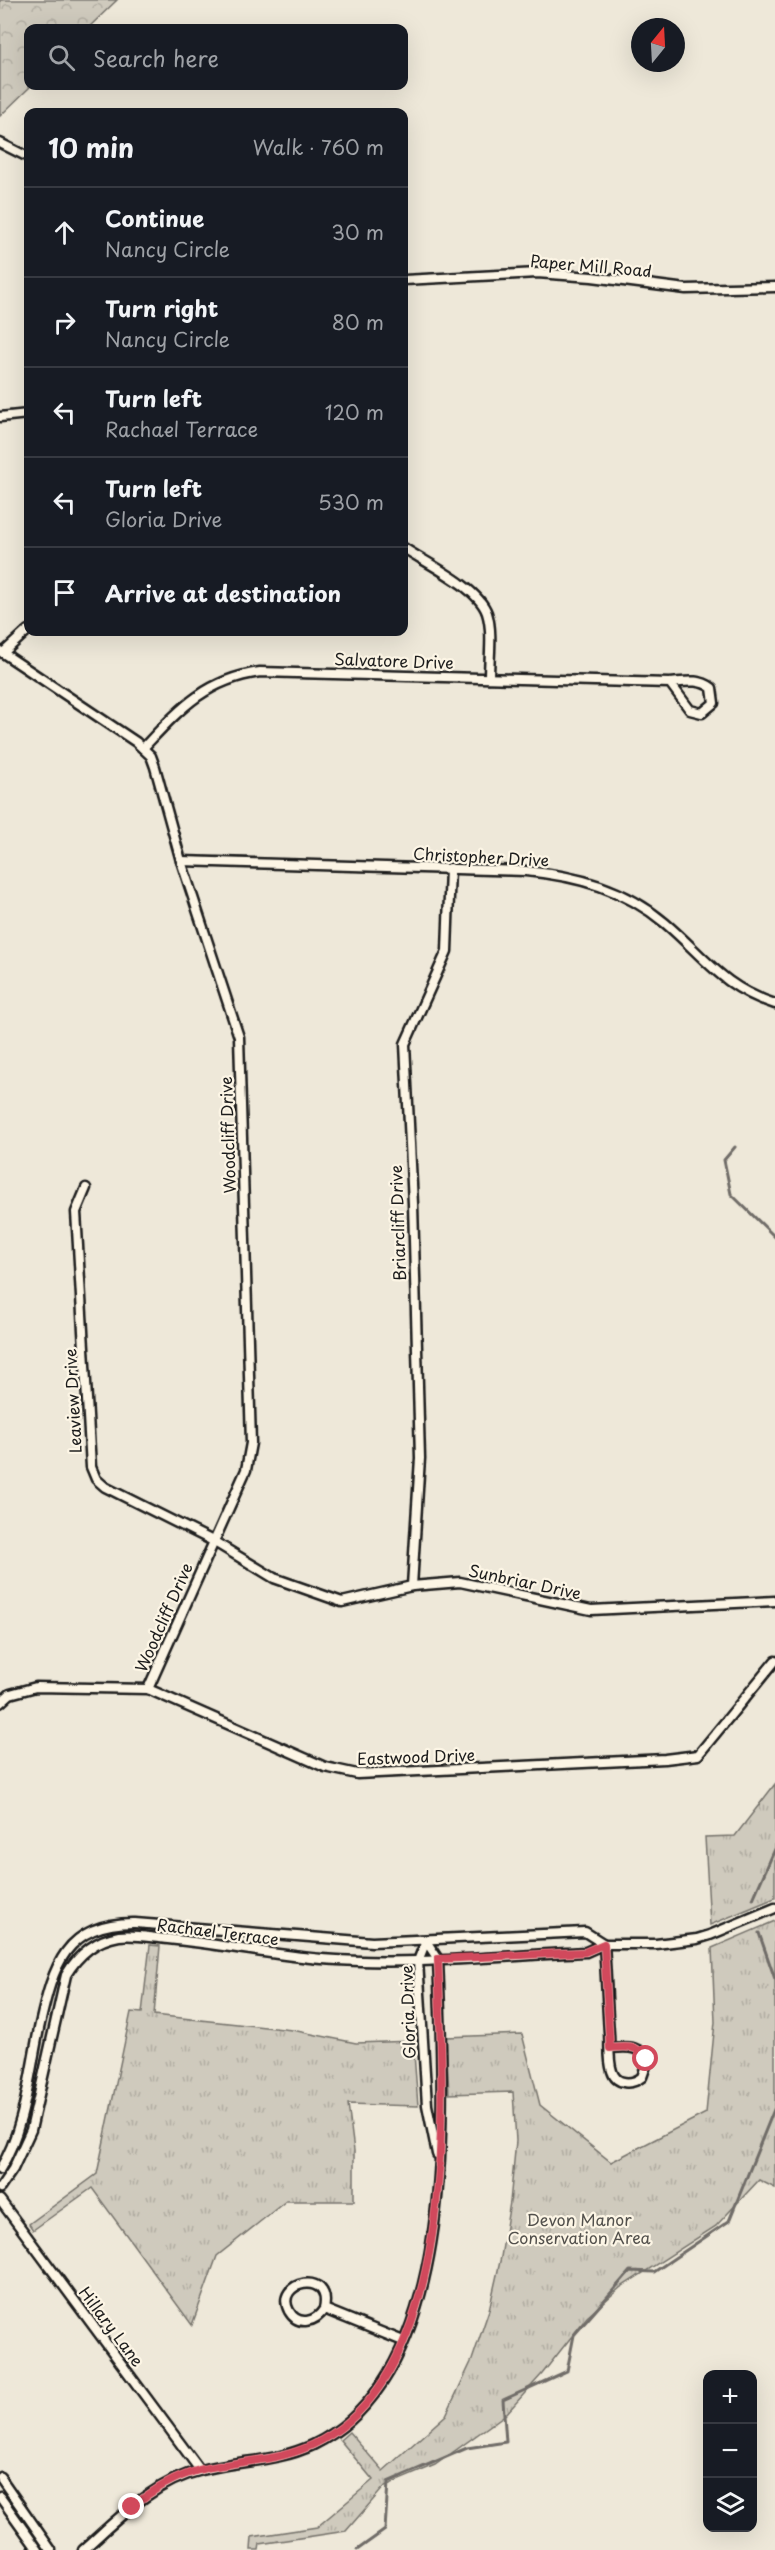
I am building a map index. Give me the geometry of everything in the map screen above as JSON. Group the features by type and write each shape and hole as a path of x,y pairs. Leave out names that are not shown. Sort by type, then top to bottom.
{"street":[{"path":"0,142 24,155"},
{"name":"Paper Mill Road","path":"408,280 537,273 592,277 686,289 775,287"},
{"path":"0,417 24,414"},
{"path":"408,551 472,593 483,606 489,628 489,678"},
{"path":"1,652 24,633"},
{"name":"Woodcliff Drive","path":"1,652 143,748 155,767 181,861 238,1037 251,1443 246,1470 148,1689"},
{"name":"Salvatore Drive","path":"143,748 194,698 218,684 246,674 275,672 693,681 707,684 712,688 714,703 702,713 690,710 670,682"},
{"name":"Christopher Drive","path":"181,861 543,872 600,885 629,898 655,915 722,978 751,995 775,1004"},
{"name":"Briarcliff Drive","path":"412,1586 419,1447 405,1044 447,951 450,868"},
{"name":"Leaview Drive","path":"86,1188 76,1212 92,1473 105,1487 213,1541"},
{"name":"Sunbriar Drive","path":"213,1541 274,1578 342,1602 412,1586 460,1582 591,1610 775,1601"},
{"name":"Eastwood Drive","path":"0,1703 10,1694 36,1687 148,1689 325,1767 357,1774 647,1760 698,1755 775,1661"},
{"name":"Rachael Terrace","path":"0,2188 13,2169 30,2130 66,1975 78,1957 98,1943 110,1938 131,1936 202,1942 325,1959 418,1961 585,1952 604,1944 656,1944 697,1939 775,1908"},
{"name":"Rachael Terrace","path":"0,2169 18,2128 54,1970 69,1949 87,1934 110,1924 124,1923 372,1942 585,1932 604,1944"},
{"name":"Gloria Drive","path":"83,2550 143,2498 168,2483 200,2470 276,2458 324,2439 349,2421 369,2401 386,2375 403,2341 428,2260 436,2213 443,2100 438,1959 426,1941"},
{"name":"Gloria Drive","path":"426,1941 418,1961 427,2106 440,2166"},
{"path":"604,1944 610,2048 612,2070 617,2079 630,2083 642,2077 647,2063 642,2052 631,2047 610,2048"},
{"name":"Hillary Lane","path":"0,2200 200,2470"},
{"path":"305,2283 317,2286 325,2296 324,2309 316,2319 304,2321 298,2319 289,2311 287,2305 289,2293 293,2288 305,2283"},
{"path":"324,2309 403,2341"},
{"path":"0,2477 51,2550"},
{"path":"0,2497 38,2550"}],"green space":[{"path":"0,0 117,0 92,24 24,24 24,90 27,90 0,116"},
{"path":"775,1784 775,1898 710,1925 705,1837 735,1836"},
{"name":"Devon Manor Conservation Area","path":"775,1921 775,2188 759,2180 716,2226 621,2287 587,2317 542,2374 506,2414 435,2465 385,2486 346,2531 260,2544 259,2550 251,2550 252,2537 317,2527 373,2480 340,2440 349,2432 383,2471 446,2415 472,2360 489,2310 510,2202 516,2141 513,2092 449,2094 446,2037 522,2034 540,2105 611,2162 706,2113 715,2022 712,1948"},
{"path":"150,1945 160,1946 154,2015 292,2030 356,2043 413,2041 418,2106 348,2104 354,2151 354,2201 286,2201 217,2256 192,2325 92,2188 33,2230 29,2224 97,2174 131,2012 142,2013"}],"waterway":[{"path":"735,1147 724,1160 731,1194 775,1237"},
{"path":"753,1899 775,1849"},
{"path":"759,1933 775,1979"},
{"path":"357,2550 385,2530 388,2482 467,2448 506,2442 503,2400 567,2371 574,2335 630,2271 654,2272 729,2221 775,2107"}],"route":[{"path":"132,2507 155,2489 192,2472 276,2458 324,2439 362,2409 386,2375 409,2325 422,2284 436,2213 443,2100 438,1959 585,1952 604,1944 610,2048 635,2048 642,2052 646,2059"}]}
